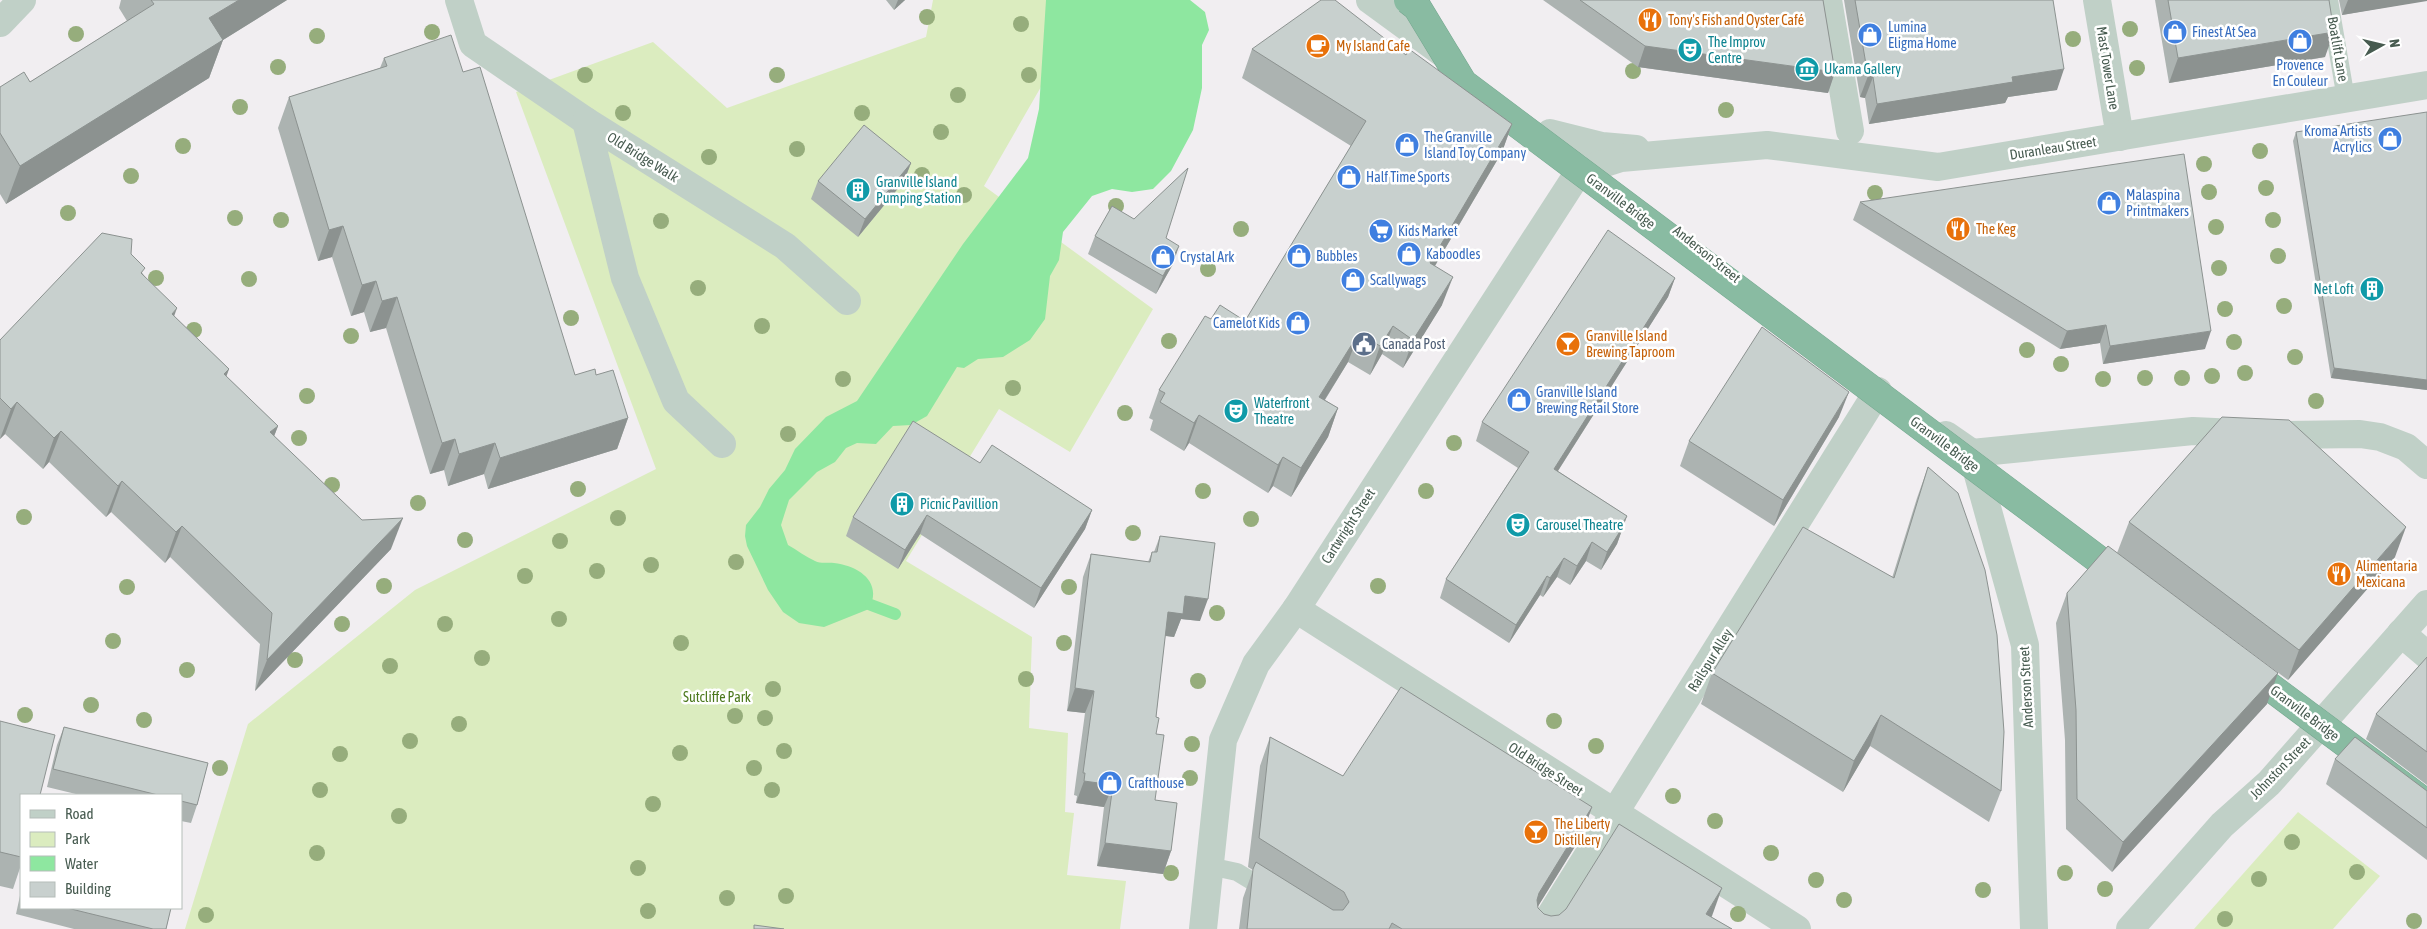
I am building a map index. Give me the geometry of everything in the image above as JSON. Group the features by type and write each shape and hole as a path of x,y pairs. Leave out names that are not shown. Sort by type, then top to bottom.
{"highway":[{"name":"Granville Bridge","path":"1408,0 1417,7 1463,83 2143,593"},
{"name":"Granville Bridge","path":"2222,651 2427,804"}],"street":[{"path":"0,23 22,0"},
{"name":"Old Bridge Walk","path":"459,0 473,44 586,121 785,246 847,301"},
{"name":"Anderson Street","path":"1370,0 1596,166 1878,391 1972,453 2025,645 2034,929"},
{"path":"1828,0 1850,130"},
{"name":"Mast Tower Lane","path":"2097,0 2120,137"},
{"name":"Duranleau Street","path":"1596,166 1621,158 1767,145 1938,167 2427,85"},
{"path":"586,121 625,278 676,401 722,444"},
{"path":"1559,140 1573,182"},
{"name":"Duranleau Street","path":"1559,140 1677,153"},
{"name":"Cartwright Street","path":"1204,929 1223,740 1256,664 1296,609 1573,182 1596,166"},
{"name":"Railspur Alley","path":"1542,929 1878,391"},
{"path":"1972,453 2193,431 2280,435 2360,434 2380,437 2406,448 2427,464"},
{"name":"Johnston Street","path":"2130,929 2222,825 2269,783 2427,604"},
{"name":"Old Bridge Street","path":"1296,609 1797,929"},
{"path":"2401,633 2427,655"}],"lane":[{"name":"Boatlift Lane","path":"2329,0 2346,99"},
{"path":"1209,866 1237,872 1287,903"}],"green space":[{"name":"Sutcliffe Park","path":"933,0 1091,0 984,186 1153,309 1070,452 999,409 906,561 1032,637 1029,728 1068,733 1065,812 1074,813 1067,875 1126,881 1120,929 185,929 248,724 415,590 656,469 516,92 653,42 727,108 926,37"},
{"path":"2298,812 2380,876 2333,929 2194,929"}],"water":[{"path":"1046,0 1190,0 1205,12 1209,30 1202,45 1202,88 1193,130 1171,171 1153,189 1132,192 1112,189 1092,196 1063,232 1059,260 1050,276 1045,319 1030,340 1003,357 978,359 964,368 957,367 927,416 911,425 893,426 876,444 857,443 846,448 835,462 817,472 789,500 781,525 788,545 817,562 843,565 860,572 871,583 873,591 873,599 869,609 824,627 799,623 783,612 768,590 747,546 745,536 746,525 760,507 769,489 785,470 795,449 826,417 857,401 963,244 1028,158 1039,109"}],"building":[{"path":"151,0 239,0 209,18 223,40 20,166 0,133 0,87 24,72 30,82 154,4"},
{"path":"1321,0 1335,0 1406,55 1409,49 1512,124 1430,263 1453,277 1413,340 1393,326 1380,346 1359,333 1319,397 1338,408 1301,468 1283,457 1278,465 1199,415 1194,423 1160,402 1165,393 1159,390 1205,316 1211,319 1220,305 1245,321 1366,121 1252,49"},
{"path":"1580,0 1823,0 1835,72 1645,46"},
{"path":"1855,0 2053,0 2064,69 2012,77 2013,82 1877,104 1873,77 1868,76"},
{"path":"2168,0 2329,0 2334,32 2178,58"},
{"path":"451,35 463,72 480,67 575,375 595,369 596,375 613,370 628,418 500,458 495,443 459,454 455,439 442,443 397,297 382,301 376,281 362,285 343,226 329,230 289,97 387,66 384,58"},
{"name":"Net Loft","path":"2427,112 2427,380 2334,368 2296,132"},
{"name":"Granville Island Pumping Station","path":"864,125 911,163 865,219 818,181"},
{"path":"2184,154 2211,331 2110,346 2106,325 2067,331 1860,202"},
{"path":"1188,168 1166,238 1179,246 1163,276 1095,236 1112,206 1134,219"},
{"path":"1608,230 1675,278 1554,469 1627,516 1622,524 1624,525 1607,552 1592,542 1577,566 1564,558 1550,578 1547,576 1516,625 1446,579 1529,452 1482,422"},
{"path":"102,233 132,239 131,254 145,268 141,273 177,308 172,314 229,369 224,374 278,426 270,432 362,520 403,518 267,660 272,613 182,526 176,532 122,481 118,486 61,431 54,438 17,402 11,409 0,398 0,340"},
{"path":"1762,327 1849,392 1783,500 1689,441"},
{"path":"2222,417 2289,420 2406,527 2299,650 2129,522"},
{"path":"913,421 980,463 992,445 1092,510 1041,588 927,515 905,550 853,517"},
{"path":"1928,467 1958,493 1985,570 1997,635 2004,732 2001,791 1881,715 1854,761 1712,673 1803,527 1894,578"},
{"path":"1160,536 1215,543 1208,599 1185,596 1183,614 1168,612 1156,717 1159,718 1156,734 1164,735 1155,800 1177,803 1171,851 1105,843 1113,785 1084,781 1085,773 1083,773 1094,691 1075,688 1091,554 1150,562 1152,552 1157,552"},
{"path":"2108,546 2278,673 2123,842 2077,799 2076,710 2067,593"},
{"path":"2427,657 2427,752 2376,714"},
{"path":"1401,687 1592,807 1539,893 1537,900 1538,908 1544,914 1551,916 1559,915 1566,909 1619,824 1722,888 1706,914 1732,929 1402,929 1392,923 1389,929 1247,929 1253,869 1256,862 1333,910 1343,910 1349,902 1344,892 1259,838 1270,737 1343,776"},
{"path":"0,721 55,735 40,794 20,794 20,857 0,852"},
{"path":"64,727 208,763 197,805 182,801 182,794 154,794 53,769"},
{"path":"2355,737 2427,791 2427,828 2335,759"},
{"path":"71,909 171,909 166,929 153,929"},
{"path":"754,925 784,929 754,929"}],"waterway":[{"path":"871,605 895,614"}],"place":[{"name":"Tony's Fish and Oyster Café","path":"1650,20"},
{"name":"Finest At Sea","path":"2175,32"},
{"name":"Lumina Eligma Home","path":"1870,35"},
{"name":"Provence En Couleur","path":"2300,41"},
{"name":"My Island Cafe","path":"1318,46"},
{"name":"The Improv Centre","path":"1690,50"},
{"name":"Ukama Gallery","path":"1807,69"},
{"name":"Kroma Artists Acrylics","path":"2390,139"},
{"name":"The Granville Island Toy Company","path":"1407,145"},
{"name":"Half Time Sports","path":"1349,177"},
{"name":"Granville Island Pumping Station","path":"858,190"},
{"name":"Malaspina Printmakers","path":"2109,203"},
{"name":"The Keg","path":"1958,229"},
{"name":"Kids Market","path":"1381,231"},
{"name":"Kaboodles","path":"1409,254"},
{"name":"Bubbles","path":"1299,256"},
{"name":"Crystal Ark","path":"1163,257"},
{"name":"Scallywags","path":"1353,280"},
{"name":"Net Loft","path":"2372,289"},
{"name":"Camelot Kids","path":"1298,323"},
{"name":"Canada Post","path":"1364,344"},
{"name":"Granville Island Brewing Taproom","path":"1568,344"},
{"name":"Granville Island Brewing Retail Store","path":"1519,400"},
{"name":"Waterfront Theatre","path":"1236,411"},
{"name":"Picnic Pavillion","path":"902,504"},
{"name":"Carousel Theatre","path":"1518,525"},
{"name":"Alimentaria Mexicana","path":"2339,574"},
{"name":"Crafthouse","path":"1110,783"},
{"name":"The Liberty Distillery","path":"1536,832"}]}
